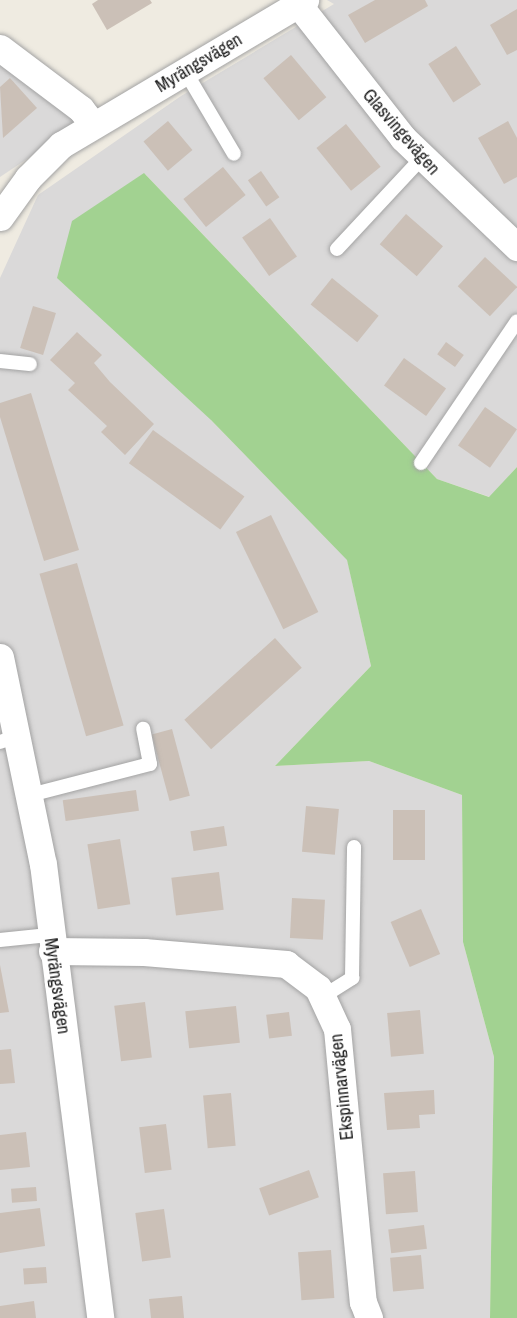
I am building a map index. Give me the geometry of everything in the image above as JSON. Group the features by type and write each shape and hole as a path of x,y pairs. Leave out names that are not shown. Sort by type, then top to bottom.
{"street":[{"name":"Myrängsvägen","path":"0,217 28,178 62,146 93,125 302,2"},
{"name":"Glasvingevägen","path":"302,2 422,158 517,247"},
{"path":"0,48 81,109 93,125"},
{"name":"Myrängsvägen","path":"0,657 9,739 30,795 100,1318"},
{"name":"Ekspinnarvägen","path":"51,943 286,964 318,988 338,1029 363,1302 369,1318"}],"lane":[{"path":"185,71 234,154"},
{"path":"337,249 422,158"},
{"path":"421,463 517,321"},
{"path":"0,361 30,364"},
{"path":"30,795 150,764 143,729"},
{"path":"322,997 352,978 354,847"},
{"path":"0,940 51,943"}],"shaded area":[{"path":"327,0 517,0 517,467 490,497 437,479 145,174 211,420 347,559 371,666 275,766 369,761 462,795 463,942 494,1057 490,1318 0,1318 0,278 38,195 181,96 334,4"},
{"path":"0,60 84,121 0,177"}],"green space":[{"path":"144,173 437,479 489,497 517,467 517,1318 490,1318 494,1057 463,942 462,795 369,761 275,766 371,666 347,560 211,420 57,278 72,221"}],"building":[{"path":"98,0 150,0 152,3 107,30 92,4"},
{"path":"375,0 425,0 428,6 365,43 348,15"},
{"path":"517,9 517,50 507,55 490,25"},
{"path":"456,46 481,85 453,103 428,64"},
{"path":"291,55 326,97 299,120 263,78"},
{"path":"10,78 37,108 3,138 0,87"},
{"path":"168,121 192,150 168,171 143,142"},
{"path":"508,121 517,138 517,177 504,184 478,138"},
{"path":"346,124 381,167 351,191 316,148"},
{"path":"223,167 246,195 206,227 183,199"},
{"path":"261,171 279,197 266,206 248,180"},
{"path":"406,214 443,246 417,276 380,244"},
{"path":"270,218 297,257 269,276 242,238"},
{"path":"485,257 517,287 490,316 458,286"},
{"path":"332,278 379,316 357,342 311,304"},
{"path":"33,306 56,313 43,355 20,348"},
{"path":"77,332 102,355 94,363 110,382 154,424 125,455 101,432 107,426 68,390 75,383 50,360"},
{"path":"446,342 464,355 455,367 437,354"},
{"path":"404,358 446,389 426,416 384,386"},
{"path":"31,393 79,550 44,561 0,417 0,403"},
{"path":"485,407 517,429 490,468 458,446"},
{"path":"153,430 244,496 220,530 129,463"},
{"path":"271,515 318,612 283,629 236,532"},
{"path":"77,563 124,725 86,736 40,574"},
{"path":"275,638 302,668 211,749 184,720"},
{"path":"172,729 190,796 170,801 152,734"},
{"path":"136,790 139,811 66,821 63,800"},
{"path":"306,806 339,809 335,855 302,852"},
{"path":"393,810 425,810 425,860 393,860"},
{"path":"224,826 227,846 194,851 190,831"},
{"path":"120,839 130,904 98,909 87,844"},
{"path":"219,872 224,910 176,916 171,878"},
{"path":"292,898 325,900 323,940 290,938"},
{"path":"421,909 440,954 410,967 391,922"},
{"path":"0,965 9,1012 0,1013"},
{"path":"145,1002 152,1058 121,1061 114,1006"},
{"path":"236,1006 240,1043 189,1048 185,1011"},
{"path":"420,1010 424,1054 391,1057 387,1013"},
{"path":"289,1012 292,1036 269,1039 266,1015"},
{"path":"11,1049 15,1083 0,1084 0,1050"},
{"path":"434,1090 435,1114 419,1115 420,1128 387,1130 384,1093"},
{"path":"231,1093 236,1146 208,1148 203,1095"},
{"path":"166,1124 172,1170 145,1173 139,1127"},
{"path":"26,1132 30,1167 0,1170 0,1135"},
{"path":"309,1170 319,1197 269,1215 259,1188"},
{"path":"415,1171 418,1212 386,1214 383,1173"},
{"path":"36,1187 37,1201 12,1203 11,1189"},
{"path":"40,1208 45,1246 0,1253 0,1213"},
{"path":"164,1209 171,1258 142,1262 135,1213"},
{"path":"424,1225 427,1249 391,1253 388,1229"},
{"path":"331,1250 334,1298 301,1300 298,1252"},
{"path":"421,1255 424,1289 393,1292 390,1258"},
{"path":"46,1267 47,1283 24,1285 23,1269"},
{"path":"182,1296 184,1318 151,1318 149,1299"},
{"path":"34,1301 36,1318 0,1318 0,1306"}]}
